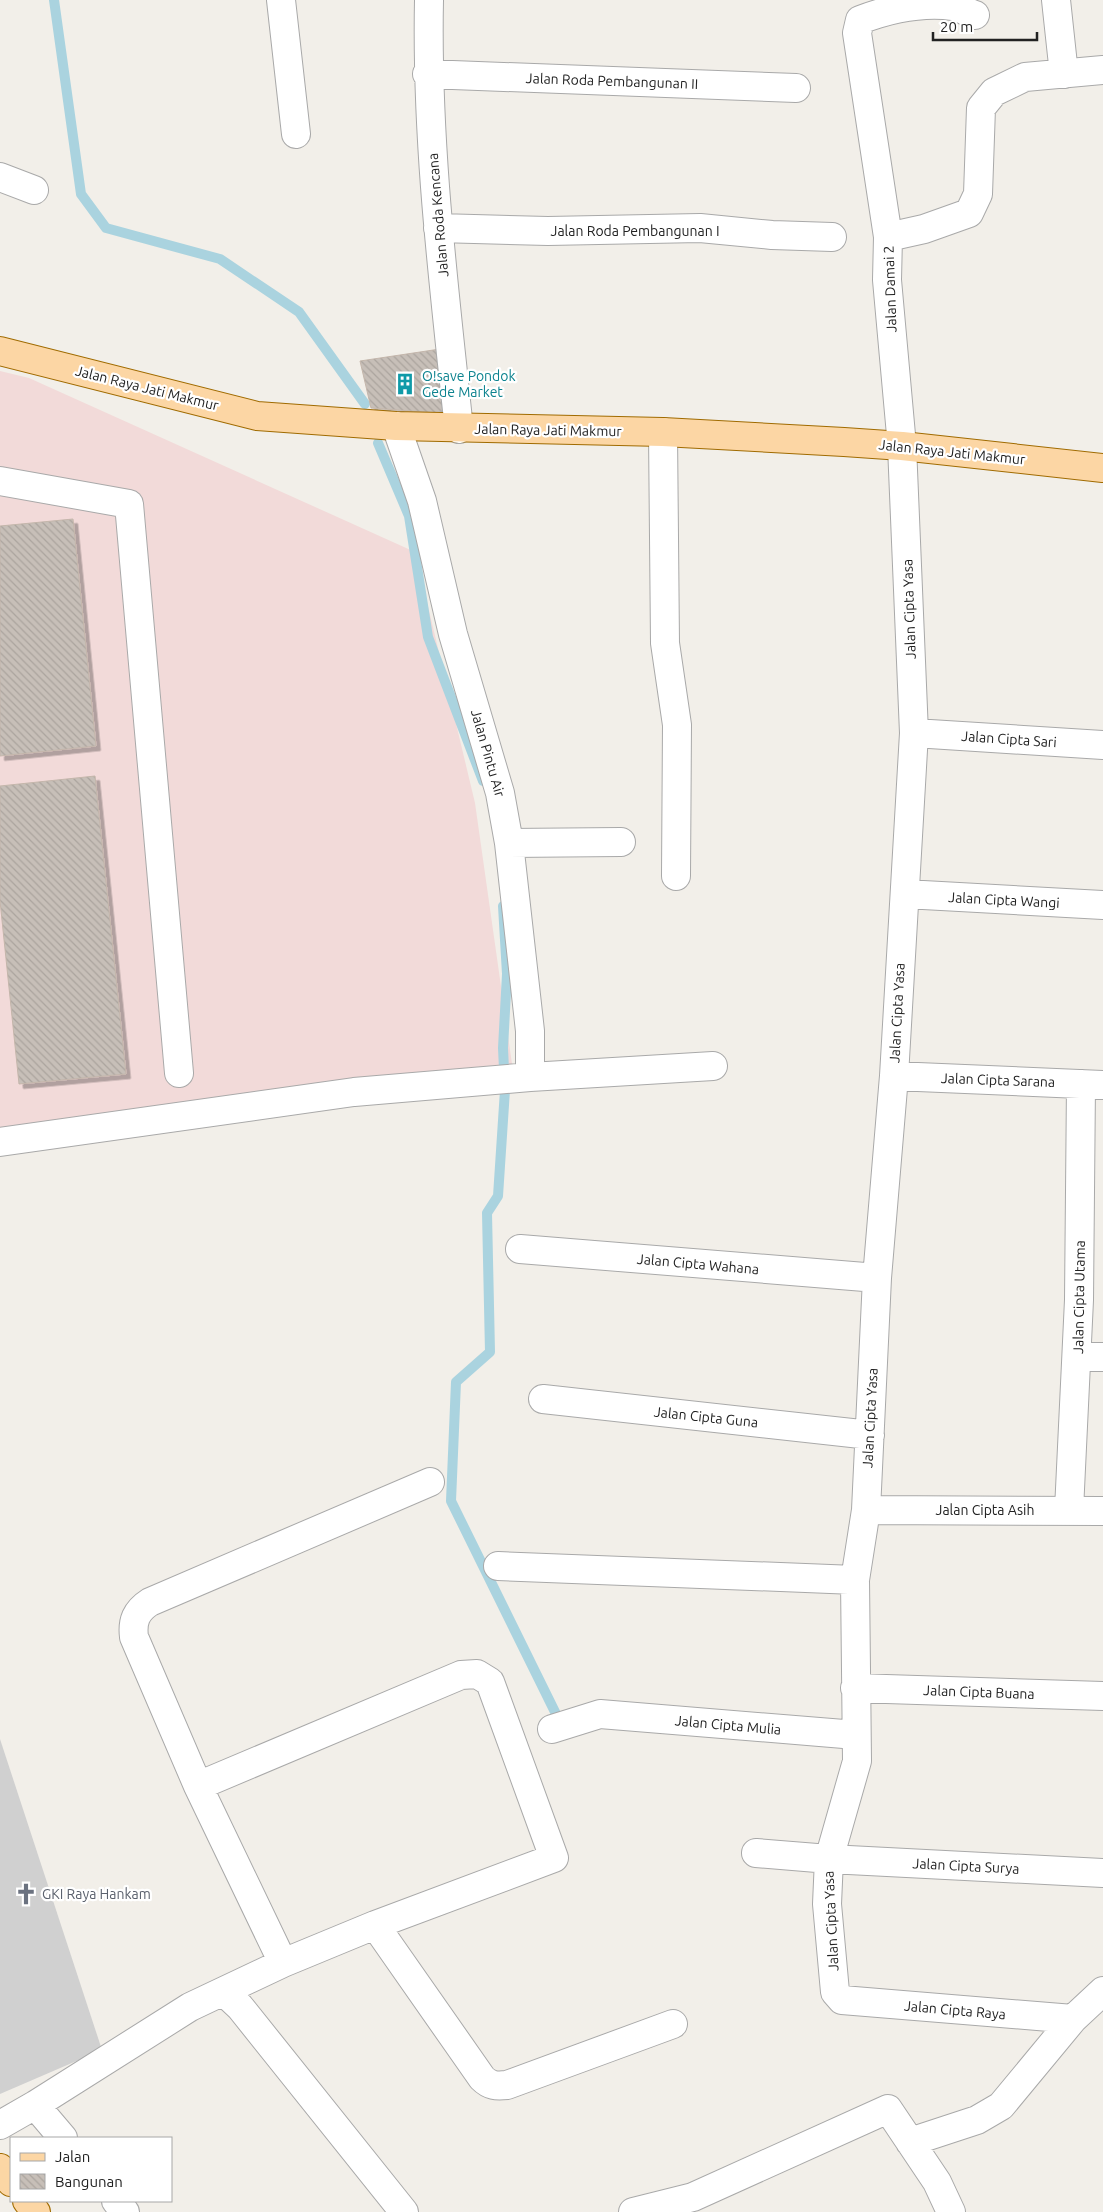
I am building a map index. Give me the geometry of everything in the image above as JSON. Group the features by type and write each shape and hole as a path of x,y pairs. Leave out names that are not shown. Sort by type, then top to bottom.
{"main road":[{"name":"Jalan Raya Jati Makmur","path":"0,351 257,416 459,429 663,432 902,446 1103,468"},
{"path":"0,2168 10,2181"},
{"path":"28,2202 36,2212"}],"street":[{"path":"281,0 296,134"},
{"name":"Jalan Roda Kencana","path":"429,0 428,74 438,228 459,429"},
{"path":"1056,0 1064,74"},
{"path":"888,237 857,33 860,20 880,12 905,7 954,6 975,16"},
{"name":"Jalan Damai 2","path":"902,446 886,280 888,237 924,229 969,213 978,194 981,108 994,92 1025,77 1103,70"},
{"name":"Jalan Roda Pembangunan II","path":"428,74 796,88"},
{"path":"0,177 34,190"},
{"name":"Jalan Roda Pembangunan I","path":"438,228 548,231 700,228 772,236 832,237"},
{"name":"Jalan Pintu Air","path":"396,426 422,501 453,634 500,793 509,843 531,1044 514,1079"},
{"path":"663,432 665,643 677,725 676,876"},
{"name":"Jalan Cipta Yasa","path":"838,1996 827,1904 828,1859 857,1761 855,1580 866,1510 877,1278 894,1076 914,733 902,446"},
{"path":"0,481 129,504 179,1073"},
{"name":"Jalan Cipta Sari","path":"914,733 1103,745"},
{"path":"509,843 621,842"},
{"name":"Jalan Cipta Wangi","path":"905,894 1103,905"},
{"path":"0,1164 9,1141 354,1092 712,1066"},
{"name":"Jalan Cipta Sarana","path":"894,1076 1092,1084"},
{"name":"Jalan Cipta Utama","path":"1069,1510 1090,1357 1092,1084"},
{"name":"Jalan Cipta Wahana","path":"520,1249 877,1278"},
{"name":"Jalan Cipta Guna","path":"543,1399 870,1436"},
{"path":"283,1963 198,1786 134,1637 133,1627 136,1616 141,1608 430,1482"},
{"name":"Jalan Cipta Asih","path":"866,1510 1103,1511"},
{"path":"498,1566 855,1580"},
{"path":"0,2125 190,2007 283,1963 375,1925 554,1858 490,1682 477,1674 461,1675 198,1786"},
{"name":"Jalan Cipta Buana","path":"855,1688 1103,1696"},
{"name":"Jalan Cipta Mulia","path":"552,1730 600,1714 856,1735"},
{"name":"Jalan Cipta Surya","path":"756,1853 828,1859 1103,1873"},
{"path":"375,1925 488,2084 497,2086 508,2085 673,2024"},
{"path":"910,2142 977,2120 1001,2106 1074,2019 1103,1991"},
{"path":"224,1992 240,2007 404,2212"},
{"name":"Jalan Cipta Raya","path":"838,1996 848,2002 1074,2019"},
{"path":"35,2105 62,2137"},
{"path":"633,2212 693,2197 888,2109 937,2182 951,2212"},
{"path":"117,2202 125,2212"}],"shaded area":[{"path":"0,371 29,378 415,552 475,803 514,1078 0,1128"},
{"name":"GKI Raya Hankam","path":"0,1739 102,2050 0,2094"}],"building":[{"name":"O!save Pondok Gede Market","path":"440,349 450,414 371,408 360,361"},
{"path":"73,519 96,746 0,756 0,526"},
{"path":"95,776 126,1074 19,1084 0,901 0,786"}],"waterway":[{"path":"54,0 81,194 106,228 220,259 299,312 365,404"},
{"path":"378,443 409,516 428,637 483,781"},
{"path":"503,906 507,974 503,1048 505,1090 498,1196 487,1213 490,1352 456,1382 451,1501 557,1716"}],"place":[{"name":"O!save Pondok Gede Market","path":"405,384"},
{"name":"GKI Raya Hankam","path":"26,1894"}]}
